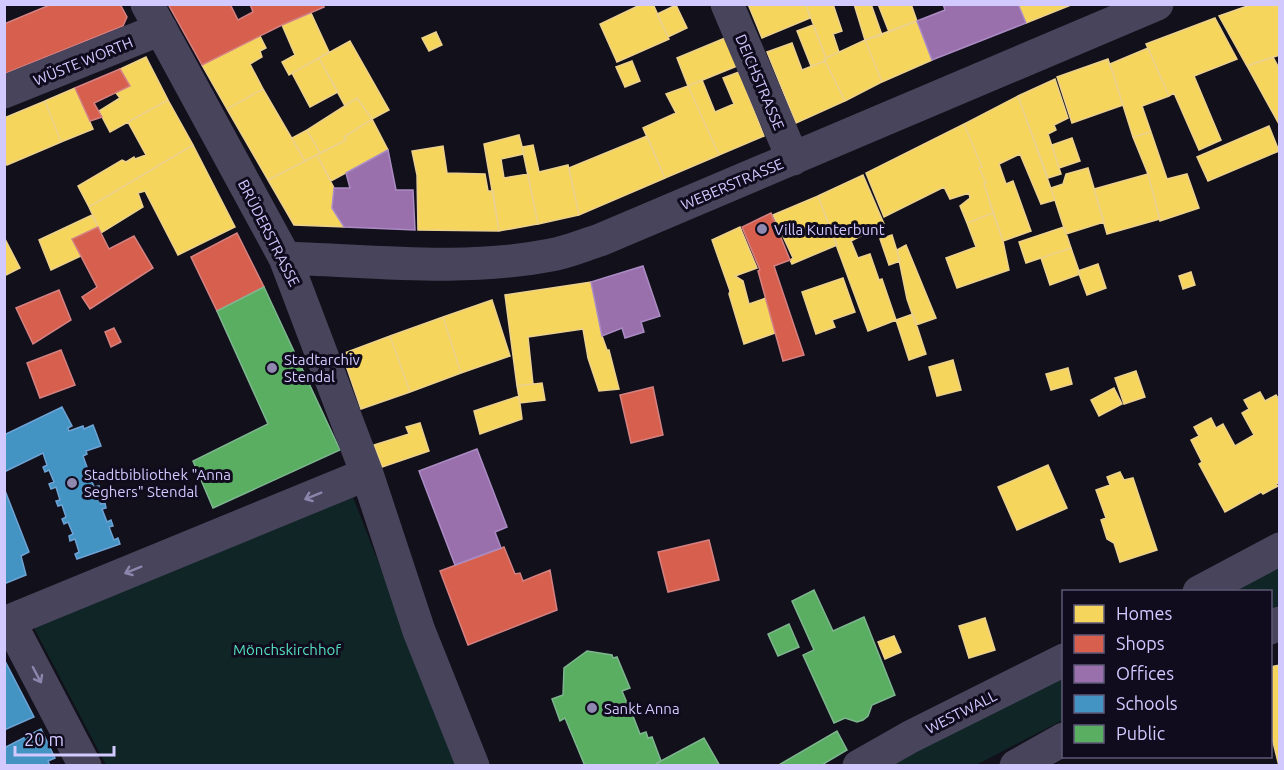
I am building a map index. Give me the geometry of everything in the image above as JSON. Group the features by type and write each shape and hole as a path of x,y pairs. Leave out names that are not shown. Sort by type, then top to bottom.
{"street":[{"name":"DEICHSTRASSE","path":"727,4 793,159"},
{"name":"WEBERSTRASSE","path":"285,258 461,265 508,262 553,255 600,240 1157,4"},
{"name":"WÜSTE WORTH","path":"4,92 154,17"},
{"name":"BRÜDERSTRASSE","path":"154,17 285,258 367,474"},
{"path":"85,765 9,621 367,474 419,631 473,765"},
{"path":"1200,590 1280,549"},
{"name":"WESTWALL","path":"859,765 1062,661"},
{"path":"1016,765 1062,740"}],"green space":[{"name":"Mönchskirchhof","path":"353,497 457,765 106,765 34,628"},
{"path":"1279,559 1279,605 1272,609 1272,590 1222,590"},
{"path":"1062,673 1062,721 976,765 886,766"}],"building: Homes":[{"path":"642,4 653,4 669,39 617,62 600,24"},
{"path":"748,4 806,4 810,18 762,38"},
{"path":"833,4 842,31 833,34 839,52 826,58 806,5"},
{"path":"854,4 871,4 882,35 865,40"},
{"path":"878,4 911,4 917,21 889,32"},
{"path":"1018,4 1071,4 1071,5 1026,23"},
{"path":"1253,4 1280,4 1280,55 1247,66 1219,16"},
{"path":"676,5 687,28 668,37 657,14"},
{"path":"311,13 329,52 289,75 282,62 295,55 282,25"},
{"path":"1215,18 1237,59 1194,76 1221,140 1199,150 1174,93 1169,96 1146,44"},
{"path":"917,21 932,60 882,82 865,40"},
{"path":"813,25 826,58 825,61 811,66 797,31"},
{"path":"436,32 442,45 429,51 422,38"},
{"path":"260,36 266,48 260,51 262,57 250,64 263,89 227,109 202,65"},
{"path":"725,38 737,66 688,86 677,58"},
{"path":"865,40 882,82 845,101 824,59"},
{"path":"350,41 389,110 372,119 357,98 345,106 319,58"},
{"path":"792,43 802,70 825,61 845,101 796,123 767,52"},
{"path":"1148,48 1169,96 1142,106 1151,132 1133,137 1110,64"},
{"path":"146,57 168,100 110,132 99,111 120,98 116,93 130,86 120,69"},
{"path":"1273,57 1280,70 1280,126 1247,66"},
{"path":"319,58 338,92 310,107 292,73"},
{"path":"1108,59 1123,105 1072,123 1057,77"},
{"path":"632,61 640,81 625,87 616,67"},
{"path":"739,72 764,136 719,155 688,86 702,80 715,112 734,104 723,78"},
{"path":"1055,79 1068,118 1054,125 1056,130 1048,134 1061,174 1048,178 1018,96"},
{"path":"688,86 719,155 665,178 643,128 676,113 666,94"},
{"path":"75,88 93,129 61,142 45,101"},
{"path":"263,89 305,161 268,180 227,109"},
{"path":"1018,96 1055,200 1041,204 1020,154 999,164 1006,184 1013,181 1031,231 1003,241 984,184 986,183 979,168 982,167 964,124"},
{"path":"357,98 372,119 344,137 346,140 320,153 307,130"},
{"path":"168,100 193,145 89,207 78,186 122,160 126,162 134,157 135,159 146,155 128,122"},
{"path":"45,101 61,142 7,165 4,159 4,118"},
{"path":"372,119 388,150 331,181 317,155 346,140 344,137"},
{"path":"964,124 982,167 979,168 986,183 984,184 993,213 967,223 960,206 970,198 969,193 950,199 944,187 884,217 866,173"},
{"path":"1269,126 1279,151 1208,181 1197,157"},
{"path":"307,130 320,153 305,161 292,138"},
{"path":"1151,132 1167,179 1187,174 1199,208 1160,221 1148,174 1133,137"},
{"path":"519,135 524,154 501,159 504,178 528,174 538,224 499,231 484,144"},
{"path":"647,136 665,178 579,215 569,168"},
{"path":"1072,138 1080,161 1059,168 1052,145"},
{"path":"193,145 235,227 178,255 145,191 138,193 143,207 101,233 89,207"},
{"path":"533,145 539,172 568,165 579,215 538,224 522,147"},
{"path":"443,146 447,173 485,174 488,191 493,191 499,231 418,230 417,175 412,151"},
{"path":"317,155 334,188 332,208 344,227 294,225 268,180"},
{"path":"1088,168 1104,222 1066,234 1051,188 1063,184 1066,174"},
{"path":"1148,174 1160,219 1107,234 1094,189"},
{"path":"863,175 884,224 851,241 858,258 870,254 879,280 882,279 896,320 868,331 818,196"},
{"path":"818,196 837,245 792,264 790,260 793,258 773,215"},
{"path":"993,213 1003,241 1009,270 957,288 946,258 976,247 967,223"},
{"path":"92,215 98,227 72,239 81,256 51,270 39,240"},
{"path":"740,227 757,268 735,276 743,281 749,304 766,298 775,333 744,344 730,291 712,240"},
{"path":"1064,227 1071,248 1026,263 1019,242"},
{"path":"892,235 900,261 889,265 880,239"},
{"path":"4,237 20,268 4,276"},
{"path":"906,245 936,318 916,325 907,299 897,250"},
{"path":"1071,248 1080,274 1050,285 1041,258"},
{"path":"1098,264 1106,288 1087,295 1078,271"},
{"path":"1191,272 1195,285 1183,289 1179,276"},
{"path":"843,278 855,312 832,320 835,327 816,334 802,292"},
{"path":"591,282 602,336 609,350 619,389 599,391 588,358 583,329 528,337 533,384 517,386 505,295"},
{"path":"492,300 510,356 461,373 443,317"},
{"path":"913,314 926,354 909,360 896,320"},
{"path":"443,317 461,373 410,392 390,336"},
{"path":"390,336 410,392 361,409 342,354"},
{"path":"953,360 961,390 937,396 929,367"},
{"path":"1068,368 1072,384 1051,390 1046,374"},
{"path":"1136,371 1145,397 1124,404 1115,378"},
{"path":"542,383 545,400 520,403 517,386"},
{"path":"1114,388 1122,404 1099,416 1091,400"},
{"path":"1260,392 1265,401 1276,395 1280,401 1280,482 1276,484 1278,486 1263,494 1261,492 1225,512 1199,464 1202,462 1191,440 1199,436 1194,427 1211,418 1216,428 1223,424 1235,446 1254,435 1242,413 1249,409 1244,400"},
{"path":"519,396 522,419 480,434 474,411"},
{"path":"420,423 429,451 382,467 374,445 409,434 406,427"},
{"path":"1048,465 1067,508 1017,530 998,487"},
{"path":"1120,472 1124,480 1133,478 1157,550 1120,562 1114,543 1107,539 1101,520 1106,518 1096,490 1110,485 1107,477"},
{"path":"985,618 995,650 969,658 959,626"},
{"path":"894,636 901,652 885,659 878,642"},
{"path":"1280,665 1280,766 1272,738 1272,667"}],"building: Shops":[{"path":"52,4 120,4 127,17 123,26 4,74 4,24"},
{"path":"168,4 230,4 238,20 253,12 250,4 323,4 324,7 202,65"},
{"path":"120,69 130,86 94,103 102,117 90,121 75,88"},
{"path":"771,213 790,260 774,266 804,355 783,361 758,271 760,270 742,227"},
{"path":"98,227 109,249 134,236 153,268 90,309 82,297 97,287 72,239"},
{"path":"237,233 264,287 217,311 191,257"},
{"path":"59,290 71,320 33,344 16,308"},
{"path":"114,328 121,342 111,347 105,332"},
{"path":"61,350 75,385 40,398 27,363"},
{"path":"653,387 663,435 631,443 620,395"},
{"path":"709,540 719,580 668,592 658,552"},
{"path":"504,547 515,574 520,573 523,581 550,570 557,610 468,645 440,571"}],"building: Offices":[{"path":"943,4 1018,4 1026,23 932,60 917,21 945,10"},
{"path":"388,150 396,190 413,190 415,230 344,227 332,208 334,188 350,188 346,173"},
{"path":"643,266 660,316 641,322 644,332 625,338 622,328 602,336 591,282"},
{"path":"477,449 507,527 495,532 501,548 455,565 419,471"}],"building: Schools":[{"name":"Stadtbibliothek \"Anna Seghers\" Stendal","path":"62,407 72,426 68,428 69,431 93,425 101,446 86,451 87,454 83,456 88,470 92,469 94,473 89,474 94,487 99,486 100,490 96,492 101,504 105,503 106,508 102,509 107,522 111,520 113,526 109,527 114,540 118,538 120,544 77,559 75,554 79,552 75,539 70,541 69,536 73,534 68,522 64,524 62,519 66,517 62,505 58,506 56,501 60,500 56,487 51,489 49,484 54,482 49,470 45,472 43,467 47,465 43,453 4,472 4,435"},
{"path":"4,488 29,552 21,556 26,575 4,584"},
{"path":"4,659 34,717 4,730"},
{"path":"41,729 55,758 48,761 50,766 4,766 4,744 6,747"}],"building: Public":[{"name":"Stadtarchiv Stendal","path":"264,287 340,450 213,508 193,461 268,424 217,311"},
{"path":"814,590 833,631 864,617 895,695 872,705 868,716 863,720 857,722 845,718 834,723 803,655 814,650 792,601"},
{"path":"789,624 799,647 778,656 768,634"},
{"name":"Sankt Anna","path":"587,651 617,657 630,688 622,691 630,710 635,707 637,713 633,716 640,734 646,732 648,738 652,737 661,761 653,766 585,766 565,718 560,721 552,699 563,695 564,668"},
{"path":"837,731 847,750 820,766 777,766"},
{"path":"704,738 720,766 659,766 657,763"}],"place":[{"name":"Villa Kunterbunt","path":"762,229"},
{"name":"Stadtarchiv Stendal","path":"272,368"},
{"name":"Stadtbibliothek \"Anna Seghers\" Stendal","path":"72,483"},
{"name":"Sankt Anna","path":"592,708"}]}
